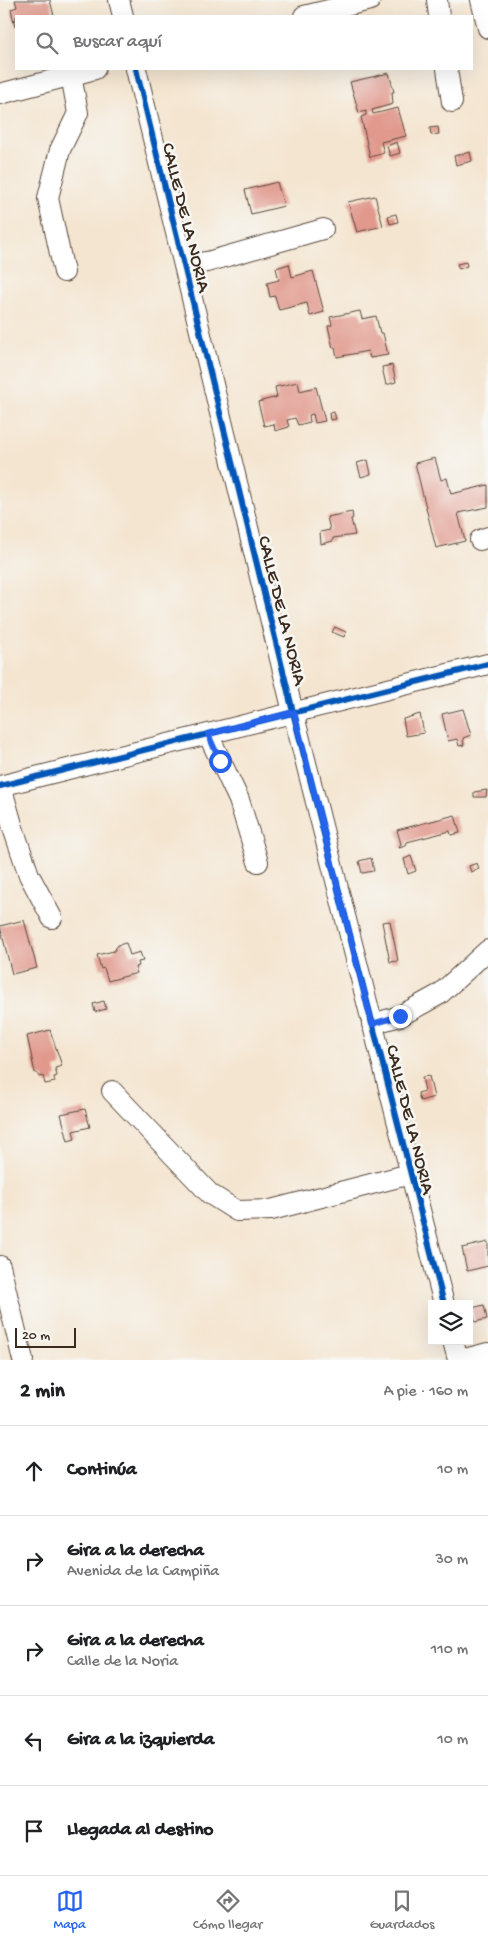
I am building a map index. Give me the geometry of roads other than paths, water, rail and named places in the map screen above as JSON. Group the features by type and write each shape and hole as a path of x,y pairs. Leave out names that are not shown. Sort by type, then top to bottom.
{"street":[{"path":"119,0 123,15"},
{"path":"308,15 370,0"},
{"path":"437,0 439,15"},
{"path":"484,4 488,28"},
{"path":"0,94 91,70"},
{"name":"CALLE DE LA NORIA","path":"136,70 294,712 443,1300"},
{"path":"447,70 452,102"},
{"path":"64,272 48,198 60,150 78,113 71,75"},
{"path":"184,264 207,262 323,229"},
{"path":"52,918 29,875 1,786 488,664"},
{"path":"208,734 239,800 258,862"},
{"path":"372,1024 400,1016 440,994 488,950"},
{"path":"112,1091 210,1194 237,1211 271,1210 410,1174"},
{"path":"0,1266 23,1360"},
{"path":"454,1345 459,1360 488,1353"}]}
